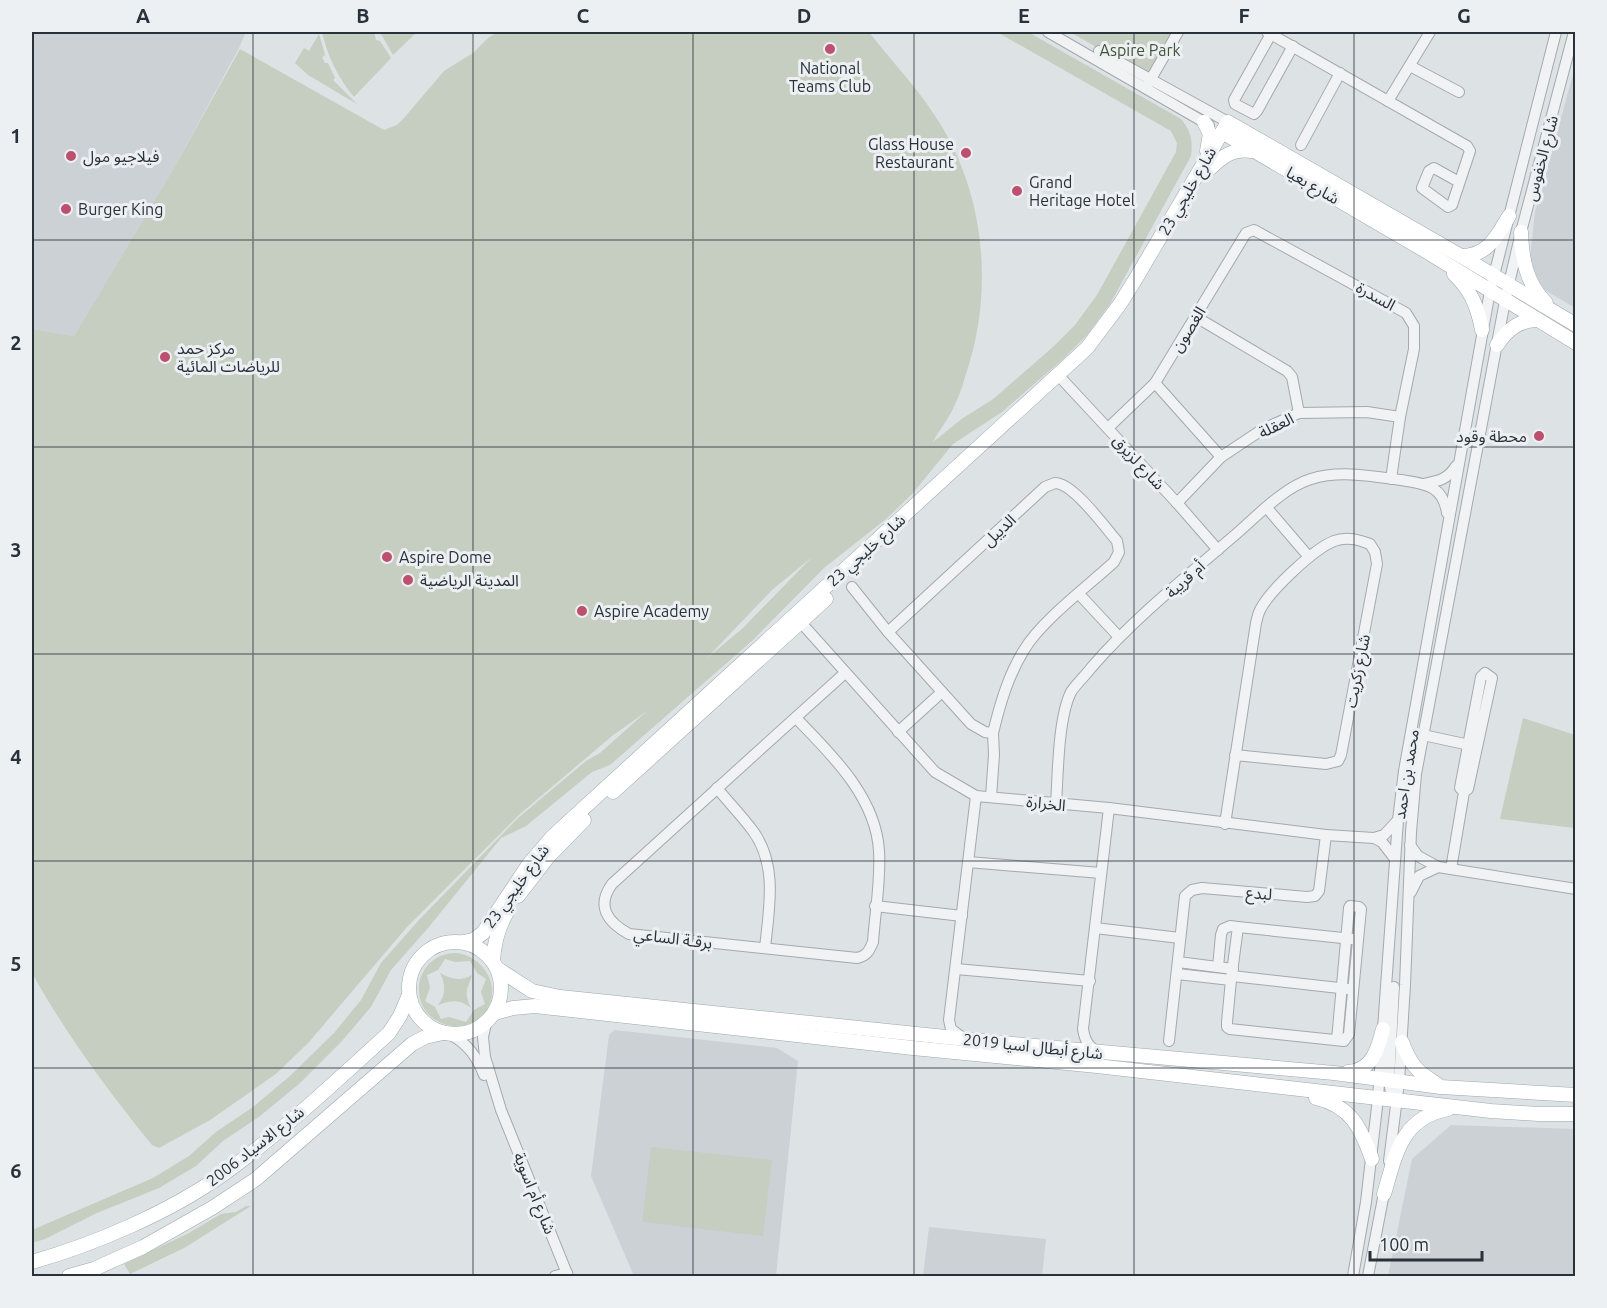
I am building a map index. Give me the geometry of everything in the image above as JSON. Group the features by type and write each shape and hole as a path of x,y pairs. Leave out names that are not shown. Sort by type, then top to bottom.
{"main road":[{"path":"1204,122 1210,134 1206,166"},
{"name":"شارع بعيا","path":"1228,129 1257,152 1575,343"},
{"name":"شارع بعيا","path":"1228,129 1461,256 1575,325"},
{"name":"شارع خليجي 23","path":"463,942 473,940 483,933 529,864 552,837 612,787 1062,379 1103,328 1159,248 1228,129"},
{"path":"1206,166 1232,151 1257,152"},
{"path":"1461,256 1476,254 1489,247 1509,216"},
{"path":"1521,232 1527,274 1536,292 1559,315"},
{"path":"1439,260 1461,280 1471,295 1479,313 1482,330"},
{"path":"1497,345 1503,336 1517,324 1536,320"},
{"name":"شارع خليجي 23","path":"495,965 495,938 499,927 521,891 548,857 612,787"},
{"path":"463,942 480,948 495,965 502,991 490,1018 466,1034 447,1034 431,1028 421,1020 413,1008 409,983 413,970 426,953 446,943 463,942"},
{"name":"شارع أبطال اسيا 2019","path":"495,965 532,991 547,995 1065,1049 1334,1073 1389,1090 1458,1107 1538,1114 1575,1113"},
{"name":"شارع الاسياد 2006","path":"32,1262 63,1253 131,1226 220,1176 258,1148 389,1033 410,995"},
{"name":"شارع أبطال اسيا 2019","path":"490,1018 513,1008 535,1006 1294,1089 1389,1090 1442,1087 1575,1095"},
{"path":"1334,1073 1354,1072 1368,1064 1379,1047 1383,1029"},
{"name":"شارع الاسياد 2006","path":"69,1276 86,1274 143,1247 212,1208 247,1185 333,1114 412,1044 425,1037 447,1034"},
{"path":"1402,1042 1409,1060 1420,1074 1442,1087"},
{"path":"1264,1086 1325,1100 1336,1105 1359,1127 1372,1158"},
{"path":"1389,1090 1481,1098 1520,1092"},
{"path":"1385,1190 1398,1148 1414,1124 1434,1112 1458,1107"}],"street":[{"name":"شارع بعيا","path":"1054,32 1228,129"},
{"path":"1148,83 1178,32"},
{"path":"1389,101 1430,32"},
{"name":"شارع الخفوس","path":"1509,285 1574,32"},
{"path":"1293,46 1254,114 1250,114 1234,100 1269,33 1293,46 1467,146 1470,150 1459,182"},
{"name":"شارع الخفوس","path":"1493,276 1553,35"},
{"path":"1410,66 1459,92"},
{"path":"1301,145 1340,73"},
{"name":"شارع بعيا","path":"1148,83 1204,122 1228,129"},
{"name":"الغصون","path":"1108,428 1155,383 1246,233 1254,230 1261,232"},
{"name":"السدرة","path":"1261,232 1406,313 1414,326 1414,349 1400,417 1391,479"},
{"name":"محمد بن احمد","path":"1389,1090 1383,1029 1398,820 1404,771 1493,276"},
{"name":"محمد بن احمد","path":"1353,1276 1372,1158 1402,1042 1410,845 1422,735 1509,285"},
{"path":"1196,317 1287,371 1292,377 1299,413"},
{"name":"شارع لزيرق","path":"1062,379 1218,550"},
{"path":"1155,383 1221,457"},
{"name":"العقلة","path":"1177,503 1221,457 1263,429 1299,413 1367,412 1400,417"},
{"name":"أم قريبة","path":"1056,804 1064,711 1072,691 1119,637 1267,508 1291,489 1310,479 1341,474 1424,484 1442,480 1451,474 1459,459"},
{"name":"الديبل","path":"888,632 1045,487 1055,483 1060,483 1071,490 1117,541 1119,552 1114,562 1043,626 1024,648 1004,694 993,734 991,797"},
{"path":"1424,484 1438,491 1443,497 1449,520"},
{"path":"1267,508 1309,557"},
{"name":"شارع زكريت","path":"1225,824 1234,755 1260,610 1275,589 1309,557 1336,540 1348,538 1370,544 1375,552 1377,564 1338,761 1326,764 1234,755"},
{"path":"852,587 888,632 971,724 993,734"},
{"path":"1079,594 1119,637"},
{"name":"الخرارة","path":"797,619 935,772 976,796 1109,808 1326,835 1374,838"},
{"name":"برقـة الساعي","path":"796,718 842,768 867,808 877,833 879,874 873,942 865,956 857,958 629,934 611,921 604,903 612,884 845,673"},
{"path":"1451,869 1464,792 1468,789 1473,745 1481,677 1485,673 1492,678 1473,745"},
{"path":"898,732 942,692"},
{"path":"1422,735 1473,745"},
{"path":"717,788 754,832 768,867 771,888 765,948"},
{"path":"963,1038 951,1029 949,1020 976,796"},
{"path":"1099,1052 1090,1047 1085,1040 1083,1029 1109,808"},
{"path":"1374,838 1384,835 1398,820"},
{"name":"لبدع","path":"1169,1041 1185,896 1192,890 1202,888 1315,896 1319,891 1326,835"},
{"path":"1374,838 1382,842 1395,859"},
{"path":"1410,845 1418,856 1438,867 1575,889"},
{"path":"968,862 1101,873"},
{"path":"1408,903 1419,876 1438,867"},
{"path":"876,906 962,916"},
{"path":"1238,927 1227,1022 1227,1027 1230,1029 1336,1040 1348,989 1359,939 1361,909 1359,907 1349,908 1348,989"},
{"path":"1218,967 1223,929 1230,926 1359,939"},
{"path":"1095,928 1180,938"},
{"path":"1368,1276 1385,1190 1383,1178 1395,958 1394,948 1389,940"},
{"path":"1178,962 1218,967 1232,975"},
{"path":"956,969 1090,981"},
{"path":"1177,974 1232,975 1348,989"},
{"name":"شارع أم اسوية","path":"490,1018 483,1037 485,1057 501,1110 567,1275"},
{"path":"930,1035 945,1027 949,1020"},
{"path":"1065,1049 1073,1045 1083,1029"},
{"name":"شارع أم اسوية","path":"447,1034 472,1052 501,1110"},
{"path":"555,1276 567,1275"}],"shaded area":[{"name":"فيلاجيو مول","path":"32,32 246,32 174,168 74,336 32,329"},
{"path":"1575,67 1575,308 1540,287 1530,258 1535,212"},
{"path":"614,1030 777,1048 798,1061 776,1276 634,1276 591,1176 609,1035"},
{"path":"1451,1125 1575,1129 1575,1276 1388,1276 1412,1159"},
{"path":"929,1227 1046,1239 1042,1276 923,1276"}],"green space":[{"path":"322,32 374,32 376,40 380,41 391,58 354,97 334,66"},
{"path":"380,32 417,32 393,55"},
{"name":"المدينة الرياضية","path":"498,32 869,32 939,122 955,151 976,214 982,280 980,313 974,345 958,399 933,442 963,418 992,400 1075,325 1097,295 1176,152 1177,143 1171,131 997,32 1028,32 1181,119 1190,136 1191,156 1110,304 1087,335 1002,412 953,444 912,494 886,519 824,568 753,640 610,765 592,772 526,826 501,838 391,970 371,1007 342,1041 299,1084 260,1116 223,1141 196,1166 159,1188 32,1243 32,1230 153,1178 189,1156 216,1132 253,1107 291,1075 334,1033 361,1000 381,963 419,920 518,818 586,761 600,753 647,711 612,736 520,814 407,927 309,1042 276,1074 210,1120 159,1148 152,1145 104,1083 73,1040 32,973 32,329 74,336 174,168 240,49 384,130 397,125 444,71 473,53 488,38","holes":["812,557 742,629 707,658 772,590"]},
{"name":"Aspire Park","path":"1070,32 1175,32 1149,77"},
{"path":"319,34 325,55 322,57 325,63 328,63 335,78 333,80 357,104 308,75 295,63 304,48 309,51"},
{"path":"1523,718 1575,735 1575,828 1500,819"},
{"path":"457,953 467,956 484,968 489,977 492,996 489,1006 479,1018 465,1025 453,1026 437,1021 427,1012 421,1000 419,987 422,975 429,964 441,956","holes":["445,959 455,962 470,961 477,973 486,979 481,992 485,1004 474,1010 466,1022 449,1017 441,1019 435,1007 425,1001 430,988 427,975 438,970"]},
{"path":"440,973 456,979 472,975 467,994 471,1008 455,1001 438,1005 444,990"},
{"path":"651,1147 772,1160 763,1236 642,1222"},
{"path":"246,1206 251,1206 184,1248 130,1274 124,1264 189,1233 221,1214 236,1212"}],"place":[{"name":"National Teams Club","path":"830,49"},
{"name":"Glass House Restaurant","path":"966,153"},
{"name":"فيلاجيو مول","path":"71,156"},
{"name":"Grand Heritage Hotel","path":"1017,191"},
{"name":"Burger King","path":"66,209"},
{"name":"مركز حمد للرياضات المائية","path":"165,357"},
{"name":"محطة وقود","path":"1539,436"},
{"name":"Aspire Dome","path":"387,557"},
{"name":"المدينة الرياضية","path":"408,580"},
{"name":"Aspire Academy","path":"582,611"}]}
